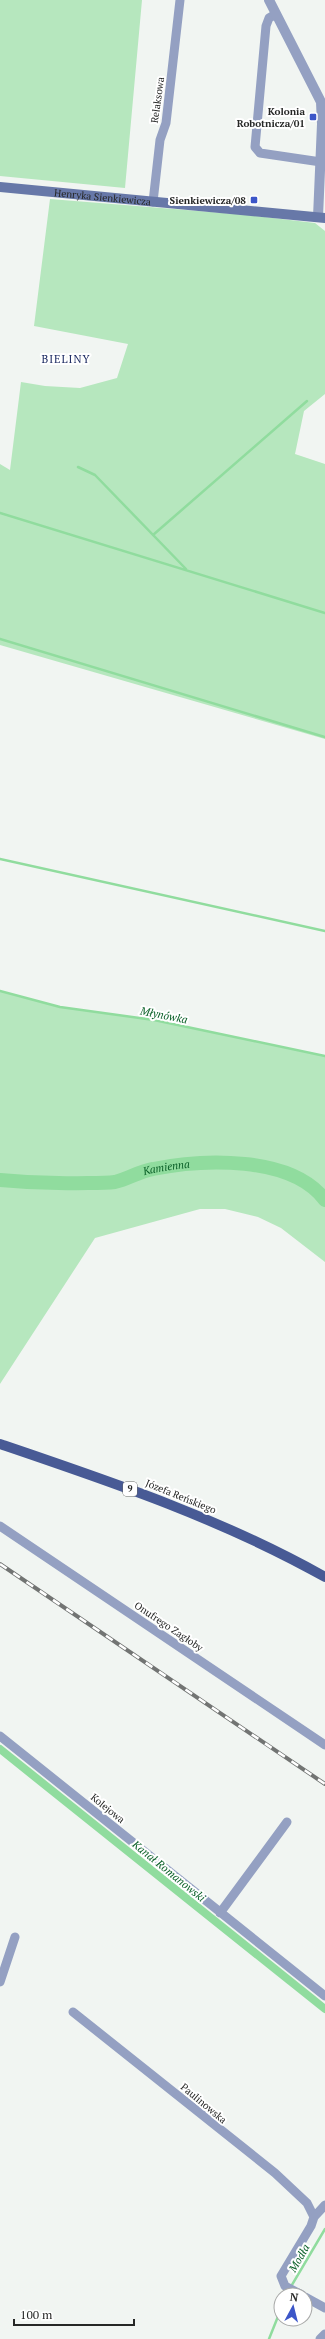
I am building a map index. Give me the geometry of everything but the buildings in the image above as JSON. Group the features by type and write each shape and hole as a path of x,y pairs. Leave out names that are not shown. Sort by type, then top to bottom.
{"main road":[{"name":"Henryka Sienkiewicza","path":"0,187 321,218"},
{"name":"Józefa Reńskiego","path":"0,1444 112,1482 204,1517 258,1542 325,1577"}],"street":[{"name":"Relaksowa","path":"153,202 160,140 166,123 180,0"},
{"path":"269,0 321,102 321,218"},
{"path":"276,14 269,18 266,26 255,148 256,151 263,154 321,162"},
{"name":"Onufrego Zagłoby","path":"0,1526 325,1745"},
{"name":"Kolejowa","path":"0,1736 325,1996"},
{"path":"220,1913 287,1822"},
{"path":"0,1982 15,1938"},
{"name":"Paulinowska","path":"73,2012 275,2173 307,2203 314,2217"},
{"path":"287,2287 281,2279 282,2271 311,2226 314,2217 325,2204"},
{"path":"313,2301 325,2308"},
{"path":"320,2339 325,2334"}],"green space":[{"path":"0,0 142,0 125,188 0,176"},
{"path":"50,199 248,215 315,223 325,231 325,394 304,411 295,454 325,464 325,739 0,645 0,464 10,470 21,382 45,386 80,388 117,378 128,344 34,326"},
{"path":"0,991 60,1007 154,1020 325,1056 325,1262 281,1228 258,1217 225,1209 200,1209 95,1238 0,1384"}],"waterway":[{"path":"153,535 307,401"},
{"path":"78,467 95,475 186,569"},
{"path":"0,513 325,613"},
{"path":"0,639 325,737"},
{"path":"0,859 325,931"},
{"name":"Młynówka","path":"0,991 60,1007 154,1020 325,1056"},
{"name":"Kamienna","path":"0,1180 33,1183 109,1183 120,1181 148,1170 173,1166 196,1163 245,1164 269,1168 291,1175 310,1185 325,1200"},
{"name":"Kanał Romanowski","path":"0,1749 325,2009"},
{"name":"Modła","path":"291,2287 325,2229"},
{"name":"Modła","path":"269,2339 274,2327"}],"railway":[{"path":"0,1564 325,1784"}],"place":[{"name":"Kolonia Robotnicza/01","path":"313,117"},
{"name":"Sienkiewicza/08","path":"254,200"}],"district":[{"name":"BIELINY","path":"66,359"}]}
